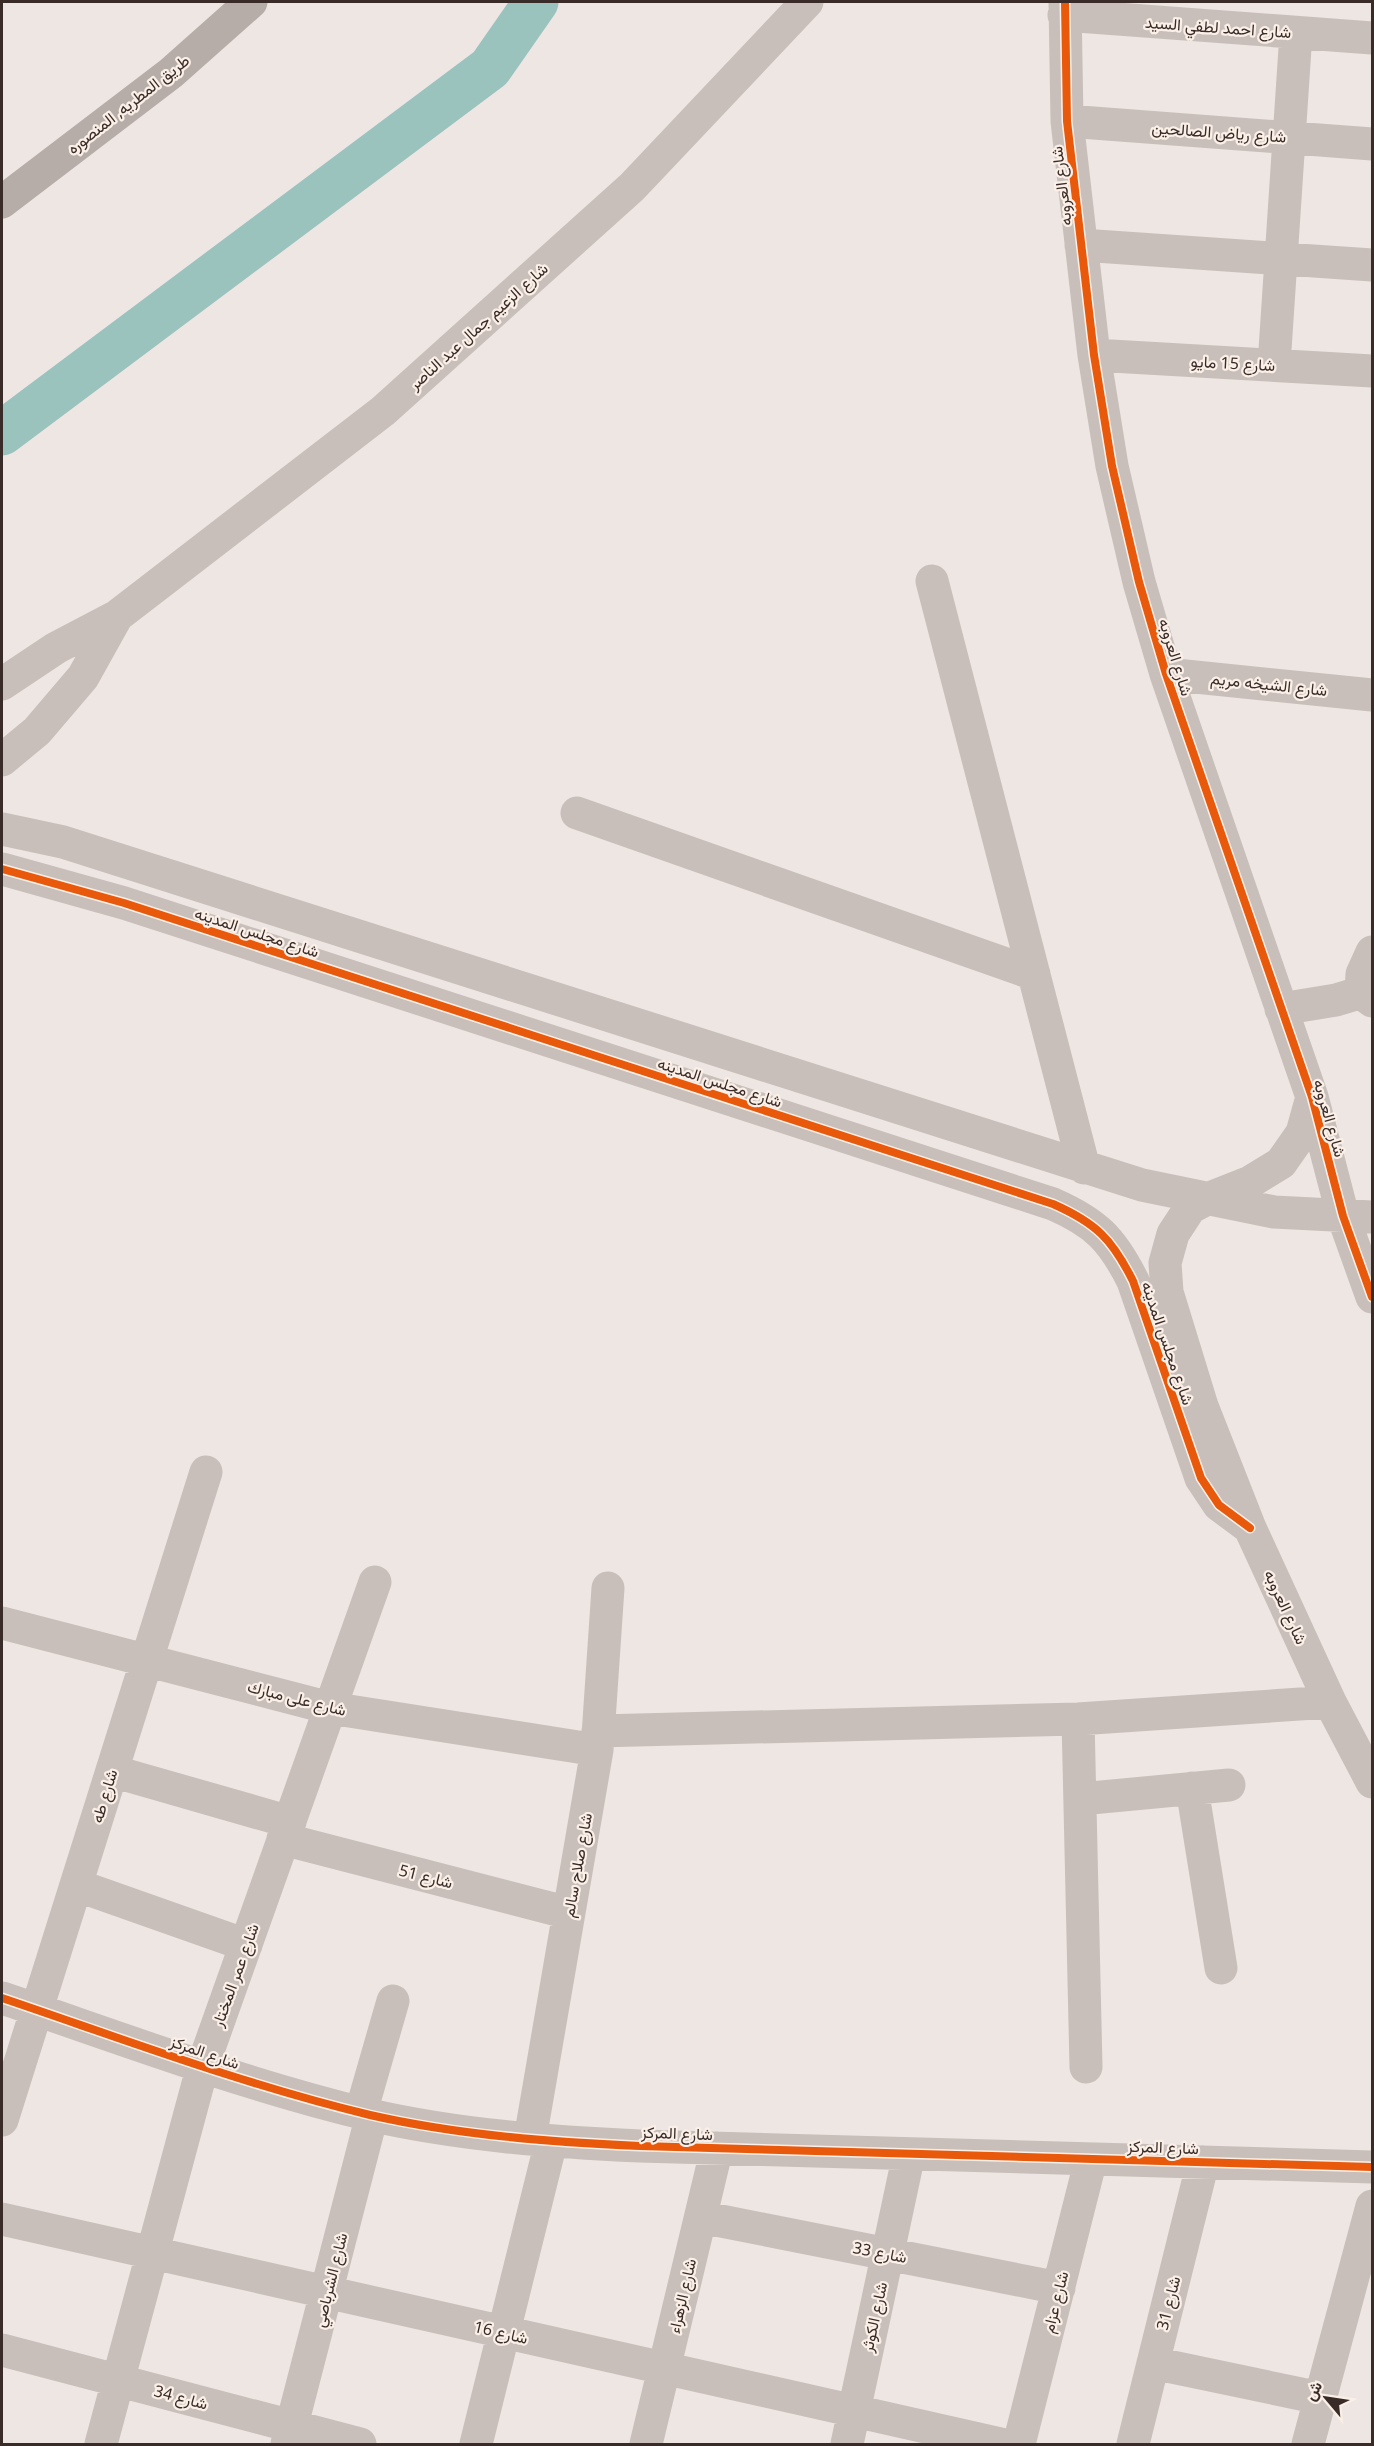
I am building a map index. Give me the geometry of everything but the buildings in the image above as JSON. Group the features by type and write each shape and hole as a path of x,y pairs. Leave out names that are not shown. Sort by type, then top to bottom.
{"main road":[{"name":"طريق المطريه, المنصوره","path":"2,202 171,73 251,2"}],"street":[{"name":"شارع الزعيم جمال عبد الناصر","path":"2,684 56,648 117,616 383,411 632,187 807,2"},
{"name":"شارع احمد لطفي السيد","path":"1064,8 1372,39"},
{"name":"شارع العروبه","path":"1064,8 1066,121 1094,355 1112,466 1139,582 1166,674 1281,1009 1358,1217 1372,1297"},
{"path":"1274,365 1296,33"},
{"name":"شارع رياض الصالحين","path":"1066,121 1372,144"},
{"path":"1081,245 1372,265"},
{"name":"شارع 15 مايو","path":"1094,355 1372,370"},
{"path":"932,581 1084,1168"},
{"name":"شارع الزعيم جمال عبد الناصر","path":"2,760 37,731 83,677 117,616"},
{"name":"شارع الشيخه مريم","path":"1166,674 1372,695"},
{"path":"577,813 1034,974"},
{"name":"شارع مجلس المدينه","path":"2,829 63,842 1142,1185 1274,1212 1358,1217"},
{"name":"شارع مجلس المدينه","path":"2,869 135,906 1053,1204 1079,1215 1101,1233 1120,1255 1133,1281 1201,1478 1219,1505 1250,1528"},
{"path":"1281,1009 1369,994 1362,974 1372,952"},
{"name":"شارع العروبه","path":"1312,1097 1302,1133 1281,1163 1250,1182 1190,1208 1173,1234 1166,1263 1167,1292 1202,1406 1250,1528 1329,1702 1372,1782"},
{"name":"شارع طه","path":"2,2120 206,1472"},
{"name":"شارع عمر المختار","path":"101,2445 203,2065 375,1582"},
{"name":"شارع صلاح سالم","path":"476,2445 503,2332 541,2141 569,1913 598,1740 608,1588"},
{"name":"شارع على مبارك","path":"2,1623 330,1708 598,1740 1078,1719 1329,1702"},
{"path":"1078,1719 1086,2067"},
{"name":"شارع 51","path":"112,1771 286,1830 569,1913"},
{"path":"1080,1799 1229,1785"},
{"path":"1192,1788 1221,1968"},
{"path":"76,1885 246,1944"},
{"name":"شارع المركز","path":"2,1998 283,2092 366,2114 446,2129 541,2141 1372,2167"},
{"name":"شارع الشرباصي","path":"290,2436 327,2292 393,2001"},
{"name":"شارع الزهراء","path":"646,2445 717,2148"},
{"name":"شارع الكوثر","path":"847,2445 909,2154"},
{"name":"شارع عزام","path":"1019,2445 1091,2158"},
{"name":"شارع 31","path":"1132,2445 1203,2162"},
{"path":"1308,2445 1372,2206"},
{"name":"شارع 33","path":"701,2217 1059,2288"},
{"name":"شارع 16","path":"2,2219 1001,2445"},
{"name":"شارع 34","path":"2,2350 118,2381 290,2436 360,2445"},
{"path":"1153,2363 1320,2398"}],"waterway":[{"path":"2,433 490,68 536,2"}],"cycle path":[{"path":"1065,2 1067,121 1094,355 1112,466 1139,582 1166,674 1312,1097 1343,1216 1372,1297"},
{"path":"2,869 124,903 1053,1204 1068,1211 1101,1234 1125,1266 1133,1281 1201,1478 1219,1505 1250,1528"},
{"path":"2,1998 184,2061 277,2090 370,2115 470,2133 640,2146 1372,2167"}]}
